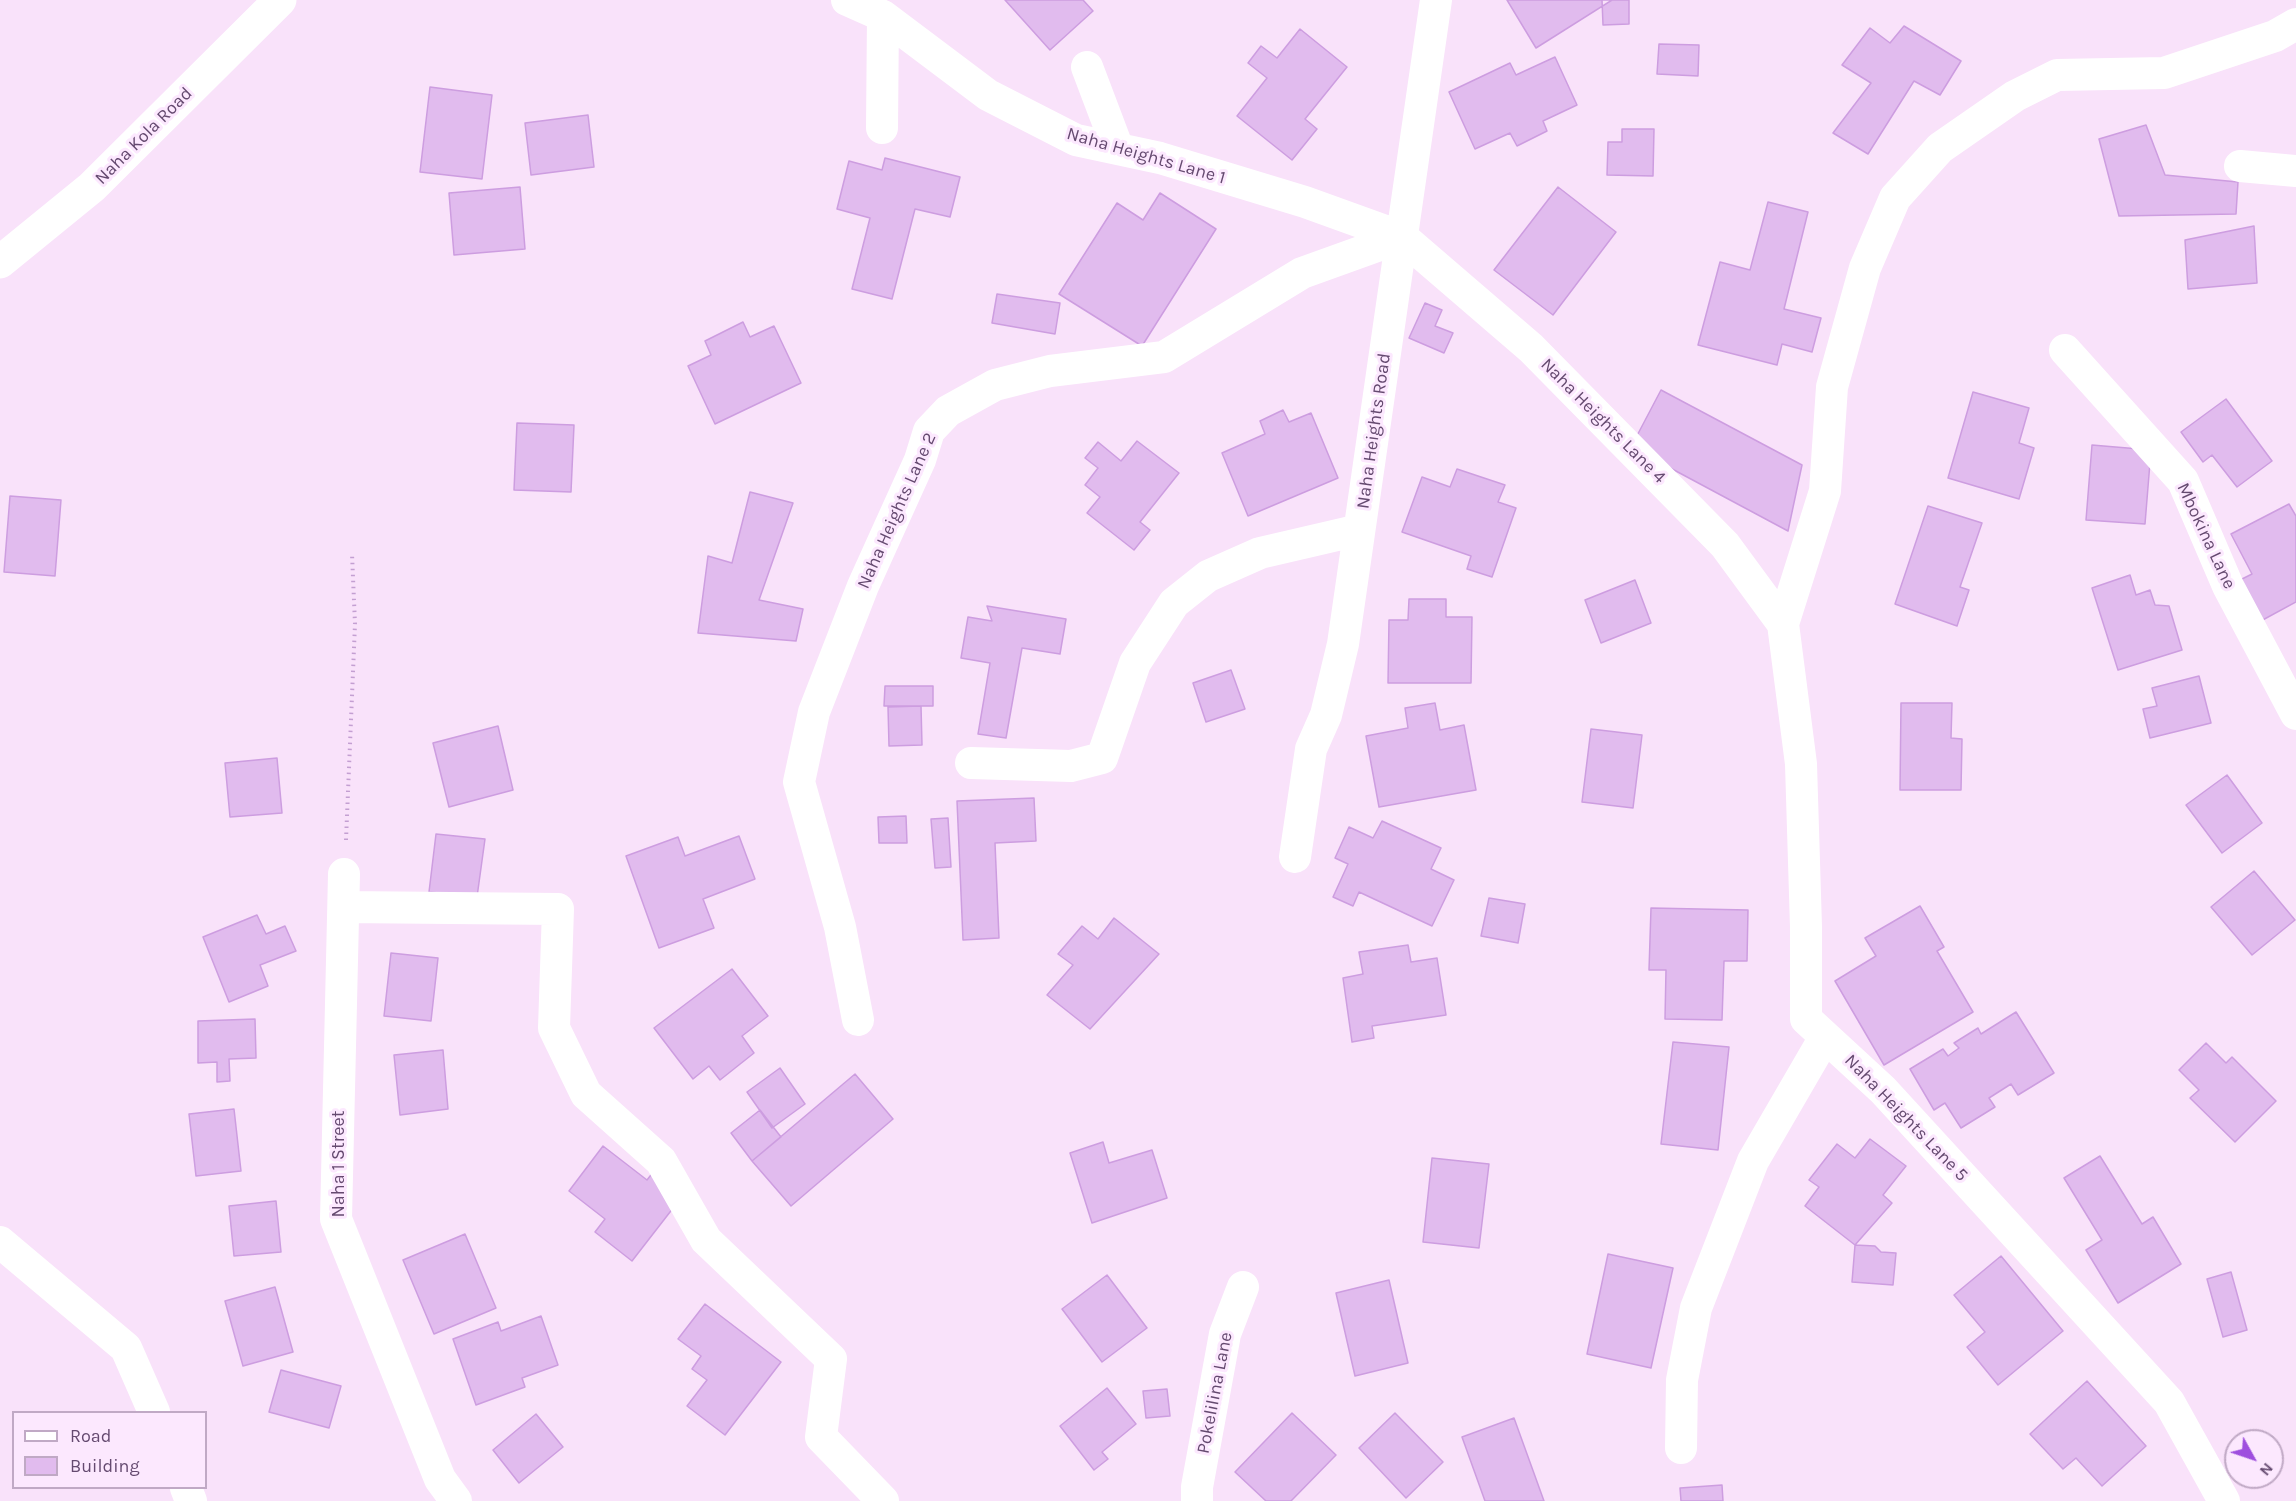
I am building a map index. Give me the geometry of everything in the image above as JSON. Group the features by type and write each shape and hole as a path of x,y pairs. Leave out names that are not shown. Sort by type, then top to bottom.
{"street":[{"name":"Naha Kola Road","path":"0,262 92,188 280,0"},
{"name":"Naha Heights Lane 1","path":"847,0 883,16 988,95 1076,140 1160,158 1305,202 1402,237"},
{"name":"Naha Heights Road","path":"1295,857 1311,749 1326,715 1343,644 1436,0"},
{"path":"882,128 883,16"},
{"path":"1783,624 1825,491 1832,387 1864,268 1895,198 1940,148 2015,96 2057,75 2164,73 2275,36 2296,24"},
{"path":"1087,66 1119,149"},
{"path":"2240,166 2296,171"},
{"name":"Naha Heights Lane 4","path":"1402,237 1531,348 1725,544 1783,624"},
{"name":"Naha Heights Lane 2","path":"858,1020 840,927 799,782 814,712 863,586 920,460 929,431 948,411 995,385 1050,371 1164,357 1302,273 1402,237"},
{"name":"Mbokina Lane","path":"2065,350 2183,481 2228,586 2296,714"},
{"path":"971,763 1071,766 1102,758 1135,663 1174,603 1208,576 1260,554 1359,530"},
{"name":"Naha Heights Lane 5","path":"1783,624 1801,764 1806,927 1806,1019 1883,1090 2169,1402 2224,1501"},
{"name":"Naha 1 Street","path":"344,874 336,1219 440,1479 456,1501"},
{"path":"344,907 558,909 554,1028 586,1094 662,1161 706,1240 831,1359 821,1437 884,1501"},
{"path":"1681,1448 1683,1380 1696,1308 1753,1161 1825,1037"},
{"path":"0,1242 126,1348 153,1411"},
{"name":"Pokelilina Lane","path":"1197,1501 1197,1486 1225,1335 1243,1287"}],"path":[{"path":"344,874 355,624 352,554"}],"building":[{"path":"1005,0 1083,0 1093,11 1050,50"},
{"path":"1507,0 1612,0 1536,48"},
{"path":"1602,0 1629,0 1629,24 1603,25"},
{"path":"1904,26 1961,61 1940,95 1914,81 1868,154 1833,133 1871,83 1842,65 1870,28 1890,43"},
{"path":"1300,29 1347,67 1305,119 1317,129 1292,160 1237,116 1267,78 1248,63 1261,46 1277,58"},
{"path":"1659,44 1699,45 1698,76 1657,74"},
{"path":"1555,57 1577,105 1543,121 1547,131 1517,146 1510,133 1475,149 1449,92 1510,63 1516,75"},
{"path":"430,87 492,95 482,179 420,172"},
{"path":"588,115 594,167 531,175 525,123"},
{"path":"2146,125 2165,175 2238,182 2236,214 2119,216 2099,139"},
{"path":"1622,129 1654,129 1653,176 1607,175 1608,142 1622,142"},
{"path":"885,158 960,177 950,217 915,209 892,299 852,289 870,218 837,209 849,161 882,170"},
{"path":"520,187 525,249 454,255 449,193"},
{"path":"1558,187 1616,232 1553,315 1494,270"},
{"path":"1160,193 1216,229 1142,346 1059,294 1117,203 1143,220"},
{"path":"1768,202 1808,212 1784,309 1821,318 1812,352 1782,344 1777,365 1698,345 1720,262 1750,270"},
{"path":"2254,226 2257,283 2188,289 2185,240"},
{"path":"997,294 1060,303 1055,334 992,323"},
{"path":"1425,303 1442,310 1435,326 1453,333 1444,353 1409,338"},
{"path":"743,322 750,337 774,326 801,383 715,424 688,366 711,355 705,341"},
{"path":"1661,390 1802,465 1788,531 1631,447"},
{"path":"1973,392 2029,408 2019,443 2034,448 2019,499 1948,478"},
{"path":"2226,399 2272,461 2237,487 2212,455 2203,462 2181,432"},
{"path":"1283,410 1289,422 1311,413 1338,478 1248,516 1222,453 1265,434 1260,421"},
{"path":"517,423 574,425 571,492 514,490"},
{"path":"1137,441 1179,473 1140,522 1150,530 1134,550 1087,513 1100,497 1085,485 1098,468 1085,458 1098,442 1121,461"},
{"path":"2092,445 2151,450 2145,524 2086,520"},
{"path":"1457,469 1505,485 1498,502 1516,508 1492,577 1467,569 1471,556 1402,532 1422,477 1450,487"},
{"path":"750,492 793,503 759,600 803,609 796,641 698,633 708,556 732,563"},
{"path":"10,496 61,500 55,576 4,572"},
{"path":"2289,504 2296,516 2296,602 2259,622 2238,581 2252,574 2231,534"},
{"path":"1928,506 1982,523 1960,587 1969,590 1957,626 1895,604"},
{"path":"2130,575 2136,595 2150,590 2155,605 2169,606 2182,650 2118,670 2092,588"},
{"path":"1635,580 1651,623 1601,643 1585,600"},
{"path":"1409,599 1446,599 1446,617 1472,617 1471,683 1388,683 1389,620 1408,620"},
{"path":"987,606 1066,619 1060,654 1022,648 1006,738 978,734 990,663 961,658 968,617 992,621"},
{"path":"1231,670 1245,709 1206,722 1193,683"},
{"path":"2199,676 2211,723 2150,738 2143,709 2157,706 2152,688"},
{"path":"885,686 933,686 933,706 884,706"},
{"path":"1435,703 1440,730 1464,725 1476,790 1379,807 1366,736 1408,728 1405,708"},
{"path":"1901,703 1952,703 1951,738 1962,739 1961,790 1900,790"},
{"path":"921,706 922,745 889,746 888,707"},
{"path":"498,726 513,790 449,807 433,743"},
{"path":"1591,729 1642,735 1633,808 1582,802"},
{"path":"277,758 282,813 230,817 225,763"},
{"path":"2227,775 2262,823 2222,853 2186,805"},
{"path":"1034,798 1036,841 995,843 999,938 963,940 957,801"},
{"path":"906,816 907,843 879,843 878,817"},
{"path":"948,818 951,867 935,868 931,819"},
{"path":"1382,821 1441,848 1431,869 1454,880 1432,926 1359,892 1353,906 1333,897 1348,864 1335,858 1349,827 1373,838"},
{"path":"436,834 485,839 477,897 429,892"},
{"path":"739,836 755,879 703,899 714,928 659,948 626,856 678,837 685,856"},
{"path":"2254,871 2295,920 2252,955 2211,907"},
{"path":"1489,898 1525,904 1518,943 1481,936"},
{"path":"1920,906 1944,947 1937,951 1973,1012 1884,1065 1835,981 1876,956 1865,938"},
{"path":"1651,908 1748,910 1747,961 1724,961 1722,1020 1665,1019 1666,970 1649,970"},
{"path":"257,915 266,934 285,926 296,951 260,965 268,986 229,1002 203,937"},
{"path":"1114,918 1159,954 1090,1029 1047,995 1073,965 1058,954 1082,926 1098,939"},
{"path":"1408,945 1411,962 1437,958 1446,1015 1372,1026 1374,1038 1352,1042 1343,978 1363,974 1359,952"},
{"path":"391,953 438,958 431,1021 384,1016"},
{"path":"732,969 768,1016 742,1036 754,1053 720,1080 709,1066 693,1079 654,1028"},
{"path":"2016,1012 2054,1073 2018,1095 2011,1084 1989,1098 1995,1107 1961,1128 1945,1103 1934,1110 1910,1069 1943,1049 1948,1056 1959,1048 1954,1043 1978,1028 1981,1034"},
{"path":"255,1019 256,1058 229,1059 230,1081 217,1082 217,1062 198,1063 198,1021"},
{"path":"1673,1042 1729,1047 1718,1150 1661,1144"},
{"path":"2206,1043 2226,1063 2232,1057 2276,1101 2235,1142 2190,1098 2199,1090 2179,1070"},
{"path":"443,1050 448,1109 400,1115 394,1055"},
{"path":"780,1068 805,1104 772,1128 747,1092"},
{"path":"855,1074 893,1119 791,1206 752,1161"},
{"path":"234,1109 241,1171 196,1176 189,1114"},
{"path":"760,1110 781,1137 752,1161 731,1133"},
{"path":"1870,1139 1906,1166 1883,1195 1892,1203 1855,1245 1805,1206 1819,1187 1809,1180 1837,1144 1855,1158"},
{"path":"1103,1142 1109,1163 1152,1150 1167,1198 1092,1223 1070,1153"},
{"path":"603,1146 647,1180 654,1171 684,1194 632,1261 595,1232 605,1219 569,1191"},
{"path":"2100,1156 2142,1224 2153,1217 2181,1264 2118,1303 2086,1250 2102,1240 2064,1178"},
{"path":"1432,1158 1489,1164 1479,1248 1423,1242"},
{"path":"276,1201 281,1252 234,1256 229,1206"},
{"path":"465,1234 496,1308 434,1334 403,1260"},
{"path":"1855,1245 1875,1246 1881,1252 1896,1253 1893,1285 1852,1282"},
{"path":"1608,1254 1673,1268 1651,1368 1587,1354"},
{"path":"2001,1256 2063,1331 1998,1385 1967,1347 1985,1332 1954,1295"},
{"path":"2231,1272 2247,1330 2223,1337 2207,1279"},
{"path":"1107,1275 1147,1328 1102,1362 1062,1309"},
{"path":"1389,1280 1408,1363 1355,1376 1336,1293"},
{"path":"275,1287 293,1352 243,1366 225,1301"},
{"path":"705,1304 781,1362 725,1435 687,1406 707,1380 692,1369 701,1356 678,1339"},
{"path":"541,1316 558,1365 522,1378 525,1387 476,1405 453,1339 498,1322 501,1331"},
{"path":"281,1370 341,1386 329,1428 269,1412"},
{"path":"2087,1381 2146,1446 2102,1486 2076,1458 2063,1469 2030,1434"},
{"path":"1107,1388 1136,1424 1102,1452 1108,1459 1094,1470 1060,1426"},
{"path":"1167,1389 1170,1416 1146,1418 1143,1391"},
{"path":"1292,1413 1336,1455 1291,1501 1266,1501 1235,1472"},
{"path":"1395,1413 1443,1462 1406,1498 1359,1448"},
{"path":"536,1414 563,1447 519,1483 493,1450"},
{"path":"1514,1418 1544,1501 1485,1501 1462,1437"},
{"path":"1722,1485 1723,1501 1681,1501 1680,1488"}]}
